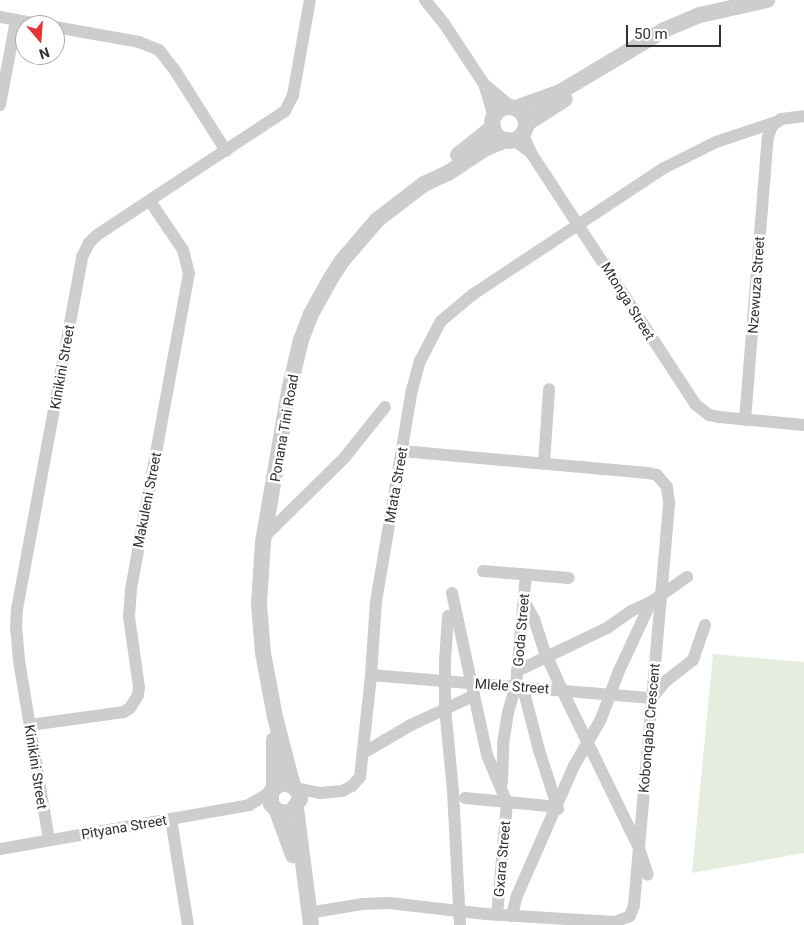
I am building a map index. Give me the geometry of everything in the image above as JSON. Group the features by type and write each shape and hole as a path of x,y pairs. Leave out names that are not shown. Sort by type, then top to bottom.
{"street":[{"name":"Kinikini Street","path":"49,840 17,644 17,609 85,250 93,238 277,118 288,106 295,83 310,0"},
{"path":"425,0 445,25 484,84 523,114 517,134 495,133 484,84"},
{"name":"Ponana Tini Road","path":"295,787 275,717 263,653 259,604 264,537 290,386 301,340 311,314 342,260 377,220 424,184 493,122 501,109 537,102 581,81 664,30 700,15 767,0"},
{"path":"0,17 15,20"},
{"path":"0,105 15,25"},
{"path":"65,29 139,42 159,50 174,69 226,151"},
{"name":"Ponana Tini Road","path":"424,184 448,173 486,148 517,134 575,90 581,81"},
{"path":"776,122 787,117 804,116"},
{"name":"Mtata Street","path":"295,787 320,793 342,791 352,786 360,777 380,570 416,375 431,336 440,322 472,295 664,168 716,142 776,122"},
{"name":"Nzewuza Street","path":"745,420 766,148 770,131 776,122"},
{"name":"Mtonga Street","path":"517,134 532,153 579,224 695,404 709,415 745,420"},
{"name":"Makuleni Street","path":"30,725 124,712 130,708 138,695 139,688 129,617 131,589 189,274 183,250 150,200"},
{"path":"544,463 550,390"},
{"path":"264,537 344,457 385,407"},
{"path":"745,420 804,425"},
{"name":"Kobonqaba Crescent","path":"309,919 374,903 416,905 497,915 609,922 626,919 632,912 634,905 652,698 656,599 669,502 667,487 663,479 648,472 402,451"},
{"name":"Goda Street","path":"483,571 569,578"},
{"name":"Goda Street","path":"505,798 501,766 508,712 518,686 526,575"},
{"path":"518,671 607,628 631,611 656,599 687,576"},
{"path":"452,593 487,755 505,798"},
{"path":"512,916 516,898 554,808 574,766 601,720 611,694 656,599"},
{"path":"524,601 534,619 547,657 562,690 639,848 648,875"},
{"path":"448,616 445,708 453,791 460,925"},
{"path":"652,698 666,681 693,660 705,625"},
{"name":"Mlele Street","path":"371,675 652,698"},
{"path":"518,686 526,698 554,808"},
{"path":"363,753 445,708 473,696"},
{"name":"Ponana Tini Road","path":"273,790 275,717"},
{"path":"304,887 276,810 271,804 273,790 283,783 295,787 300,799 297,807 304,887 309,919"},
{"name":"Pityana Street","path":"249,806 273,790"},
{"name":"Mtata Street","path":"297,807 320,793"},
{"name":"Gxara Street","path":"465,798 505,798 554,808"},
{"name":"Gxara Street","path":"497,915 505,798"},
{"name":"Pityana Street","path":"0,849 249,806 276,810"},
{"path":"276,810 287,813 297,807"},
{"path":"170,819 188,925"}],"green space":[{"path":"713,654 804,662 804,853 692,873"}]}
